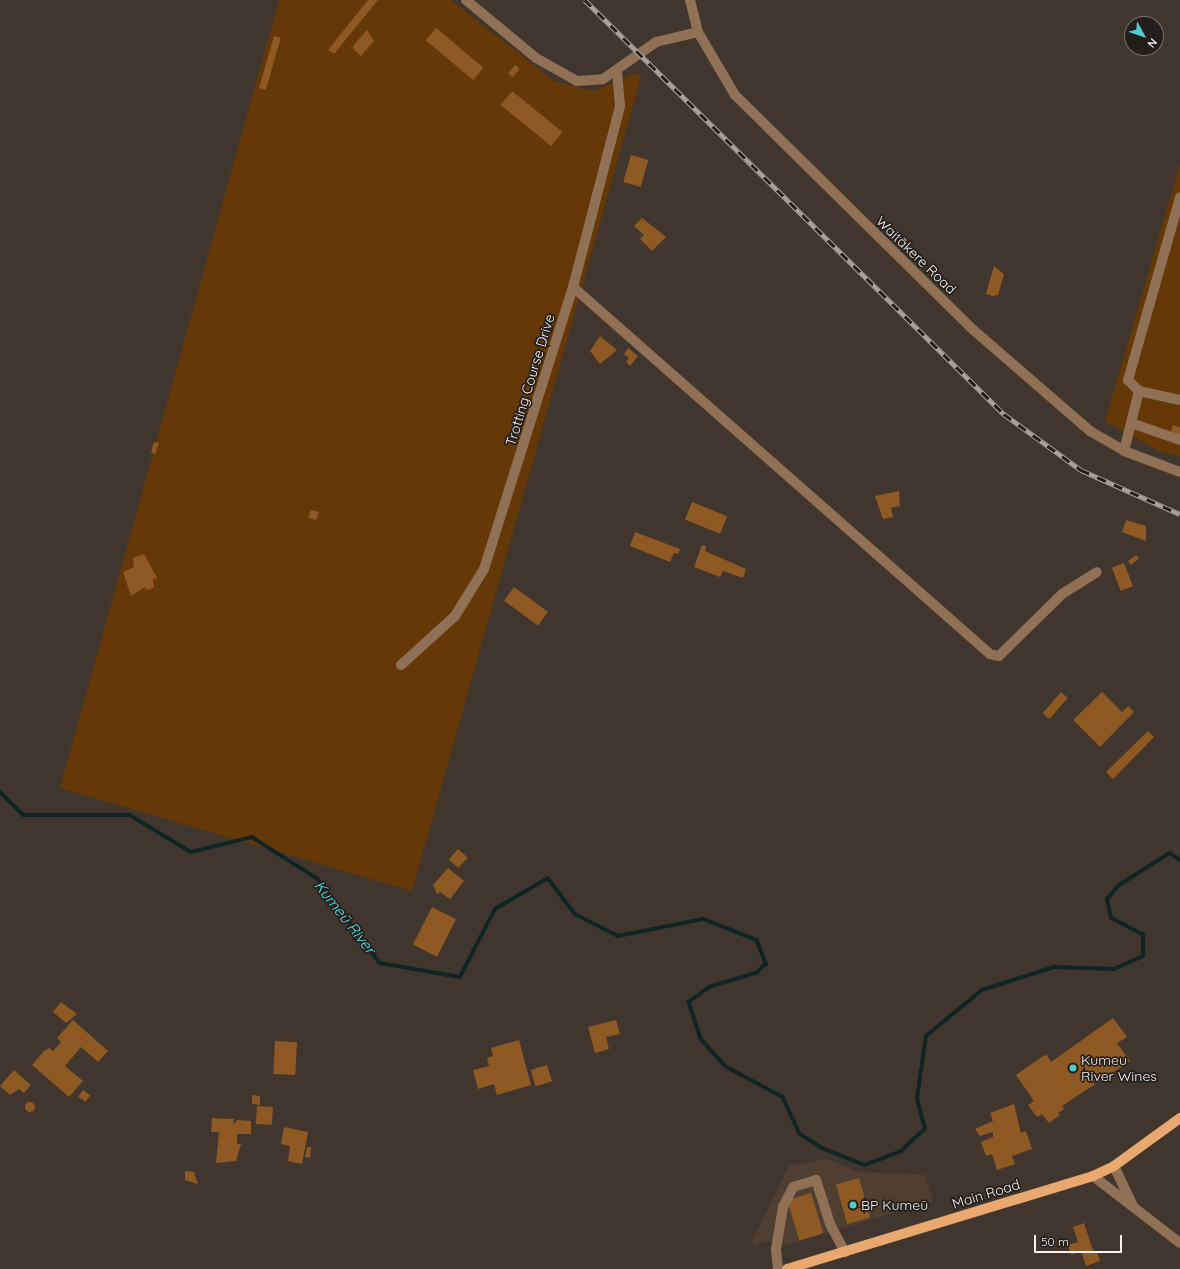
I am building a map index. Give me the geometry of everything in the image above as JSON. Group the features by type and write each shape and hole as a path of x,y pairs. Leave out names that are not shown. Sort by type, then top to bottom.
{"main road":[{"name":"Main Road","path":"787,1269 1092,1176 1114,1166 1180,1118"}],"street":[{"path":"466,0 555,71 577,80 603,79 617,72 656,42 698,32"},
{"name":"Waitākere Road","path":"690,0 698,32 735,95 880,240 1038,389 1076,422 1124,451 1180,472"},
{"name":"Trotting Course Drive","path":"401,665 455,616 484,569 573,287 620,106 617,72"},
{"path":"1180,197 1128,380 1139,391 1180,400"},
{"path":"573,287 990,654 999,656 1062,594 1097,572"},
{"path":"1124,451 1139,391"},
{"path":"1131,423 1180,440"},
{"path":"1114,1166 1133,1207"},
{"path":"1092,1176 1180,1243"},
{"path":"778,1269 776,1249 782,1207 793,1188 816,1180 830,1224 845,1252"}],"shaded area":[{"path":"279,0 451,0 554,81 593,91 636,73 641,77 412,891 60,788"},
{"path":"1180,164 1180,456 1159,451 1105,421"},
{"path":"826,1159 860,1172 925,1175 933,1201 786,1245 766,1241 754,1246 752,1242 789,1166"}],"building":[{"path":"368,0 378,0 334,54 328,50"},
{"path":"436,28 483,68 473,80 426,40"},
{"path":"367,30 374,41 361,56 353,49 354,45"},
{"path":"274,36 281,38 266,90 259,88"},
{"path":"515,65 520,69 513,77 508,74"},
{"path":"512,91 563,132 551,146 501,105"},
{"path":"631,155 648,160 641,187 623,182"},
{"path":"642,218 666,237 652,251 640,239 644,235 634,226"},
{"path":"994,266 1004,274 998,295 993,296 986,294"},
{"path":"600,336 617,350 600,364 590,351"},
{"path":"628,348 638,356 630,366 626,362 629,358 624,354"},
{"path":"1173,425 1180,428 1180,437 1170,434"},
{"path":"154,442 159,443 155,454 151,452"},
{"path":"899,491 900,506 891,508 893,517 883,519 875,496"},
{"path":"692,502 727,516 720,534 685,520"},
{"path":"311,510 319,512 316,520 308,518"},
{"path":"1126,520 1146,526 1146,541 1122,532"},
{"path":"635,532 680,549 678,554 674,553 670,562 630,546"},
{"path":"702,545 706,546 705,551 746,569 743,578 723,571 720,577 694,567"},
{"path":"144,554 157,578 153,579 154,588 146,590 145,587 131,596 123,572 134,567 133,558"},
{"path":"1136,555 1139,558 1131,565 1128,561"},
{"path":"1124,563 1133,586 1121,591 1112,568"},
{"path":"514,587 548,612 538,625 504,601"},
{"path":"1061,692 1068,698 1049,719 1043,713"},
{"path":"1102,692 1122,712 1128,706 1134,712 1100,747 1073,720"},
{"path":"1148,731 1154,737 1113,779 1106,772"},
{"path":"458,849 468,858 458,868 449,859"},
{"path":"448,868 464,881 450,899 440,892 437,894 433,885"},
{"path":"432,907 456,919 437,957 413,944"},
{"path":"61,1002 77,1014 66,1023 53,1012"},
{"name":"Kumeu River Wines","path":"1113,1018 1127,1037 1117,1043 1130,1061 1062,1106 1064,1109 1058,1113 1060,1115 1049,1123 1042,1114 1037,1117 1028,1105 1034,1101 1016,1075 1043,1056 1047,1055 1051,1062"},
{"path":"73,1020 108,1051 98,1062 81,1047 65,1066 83,1081 69,1097 32,1065 44,1051 49,1048 53,1051 61,1042 57,1038"},
{"path":"616,1020 620,1034 606,1037 609,1049 595,1053 588,1027"},
{"path":"519,1040 531,1085 497,1095 494,1084 478,1089 473,1070 489,1066 487,1058 493,1056 491,1048"},
{"path":"275,1041 297,1042 295,1075 273,1074"},
{"path":"547,1065 552,1081 536,1086 531,1070"},
{"path":"14,1070 31,1085 24,1093 19,1089 10,1095 0,1086"},
{"path":"83,1090 90,1095 86,1102 78,1096"},
{"path":"252,1095 260,1096 260,1105 252,1104"},
{"path":"28,1102 32,1102 34,1103 34,1111 28,1112 25,1109 25,1105"},
{"path":"1014,1104 1021,1133 1026,1131 1032,1149 1012,1156 1015,1164 997,1170 992,1154 986,1156 981,1142 993,1137 993,1132 980,1136 975,1129 993,1121 990,1113"},
{"path":"257,1106 273,1107 272,1125 256,1124"},
{"path":"212,1118 234,1119 233,1125 237,1120 251,1121 251,1134 237,1134 237,1144 241,1144 236,1161 216,1163 219,1132 211,1132"},
{"path":"284,1127 308,1132 302,1164 288,1161 290,1146 281,1144"},
{"path":"307,1147 311,1147 310,1158 305,1157"},
{"path":"185,1171 194,1172 198,1184 185,1180"},
{"name":"BP Kumeū","path":"859,1178 870,1217 847,1224 836,1185"},
{"path":"811,1193 823,1233 799,1240 787,1200"},
{"path":"1084,1223 1094,1253 1097,1252 1100,1261 1086,1266 1081,1251 1071,1255 1068,1245 1078,1242 1073,1227"}],"waterway":[{"name":"Kumeū River","path":"0,792 24,815 130,815 191,852 252,837 318,879 380,963 460,977 495,909 548,878 575,914 618,936 703,919 757,940 766,964 757,973 710,987 689,1002 701,1039 725,1066 783,1097 800,1134 822,1148 865,1165 901,1151 925,1129 917,1099 926,1036 982,990 1054,967 1114,969 1143,956 1143,935 1111,918 1107,899 1119,885 1170,853 1180,860"}],"railway":[{"path":"585,0 1004,414 1081,470 1180,514"}],"place":[{"name":"Kumeu River Wines","path":"1073,1068"},
{"name":"BP Kumeū","path":"853,1205"}]}
